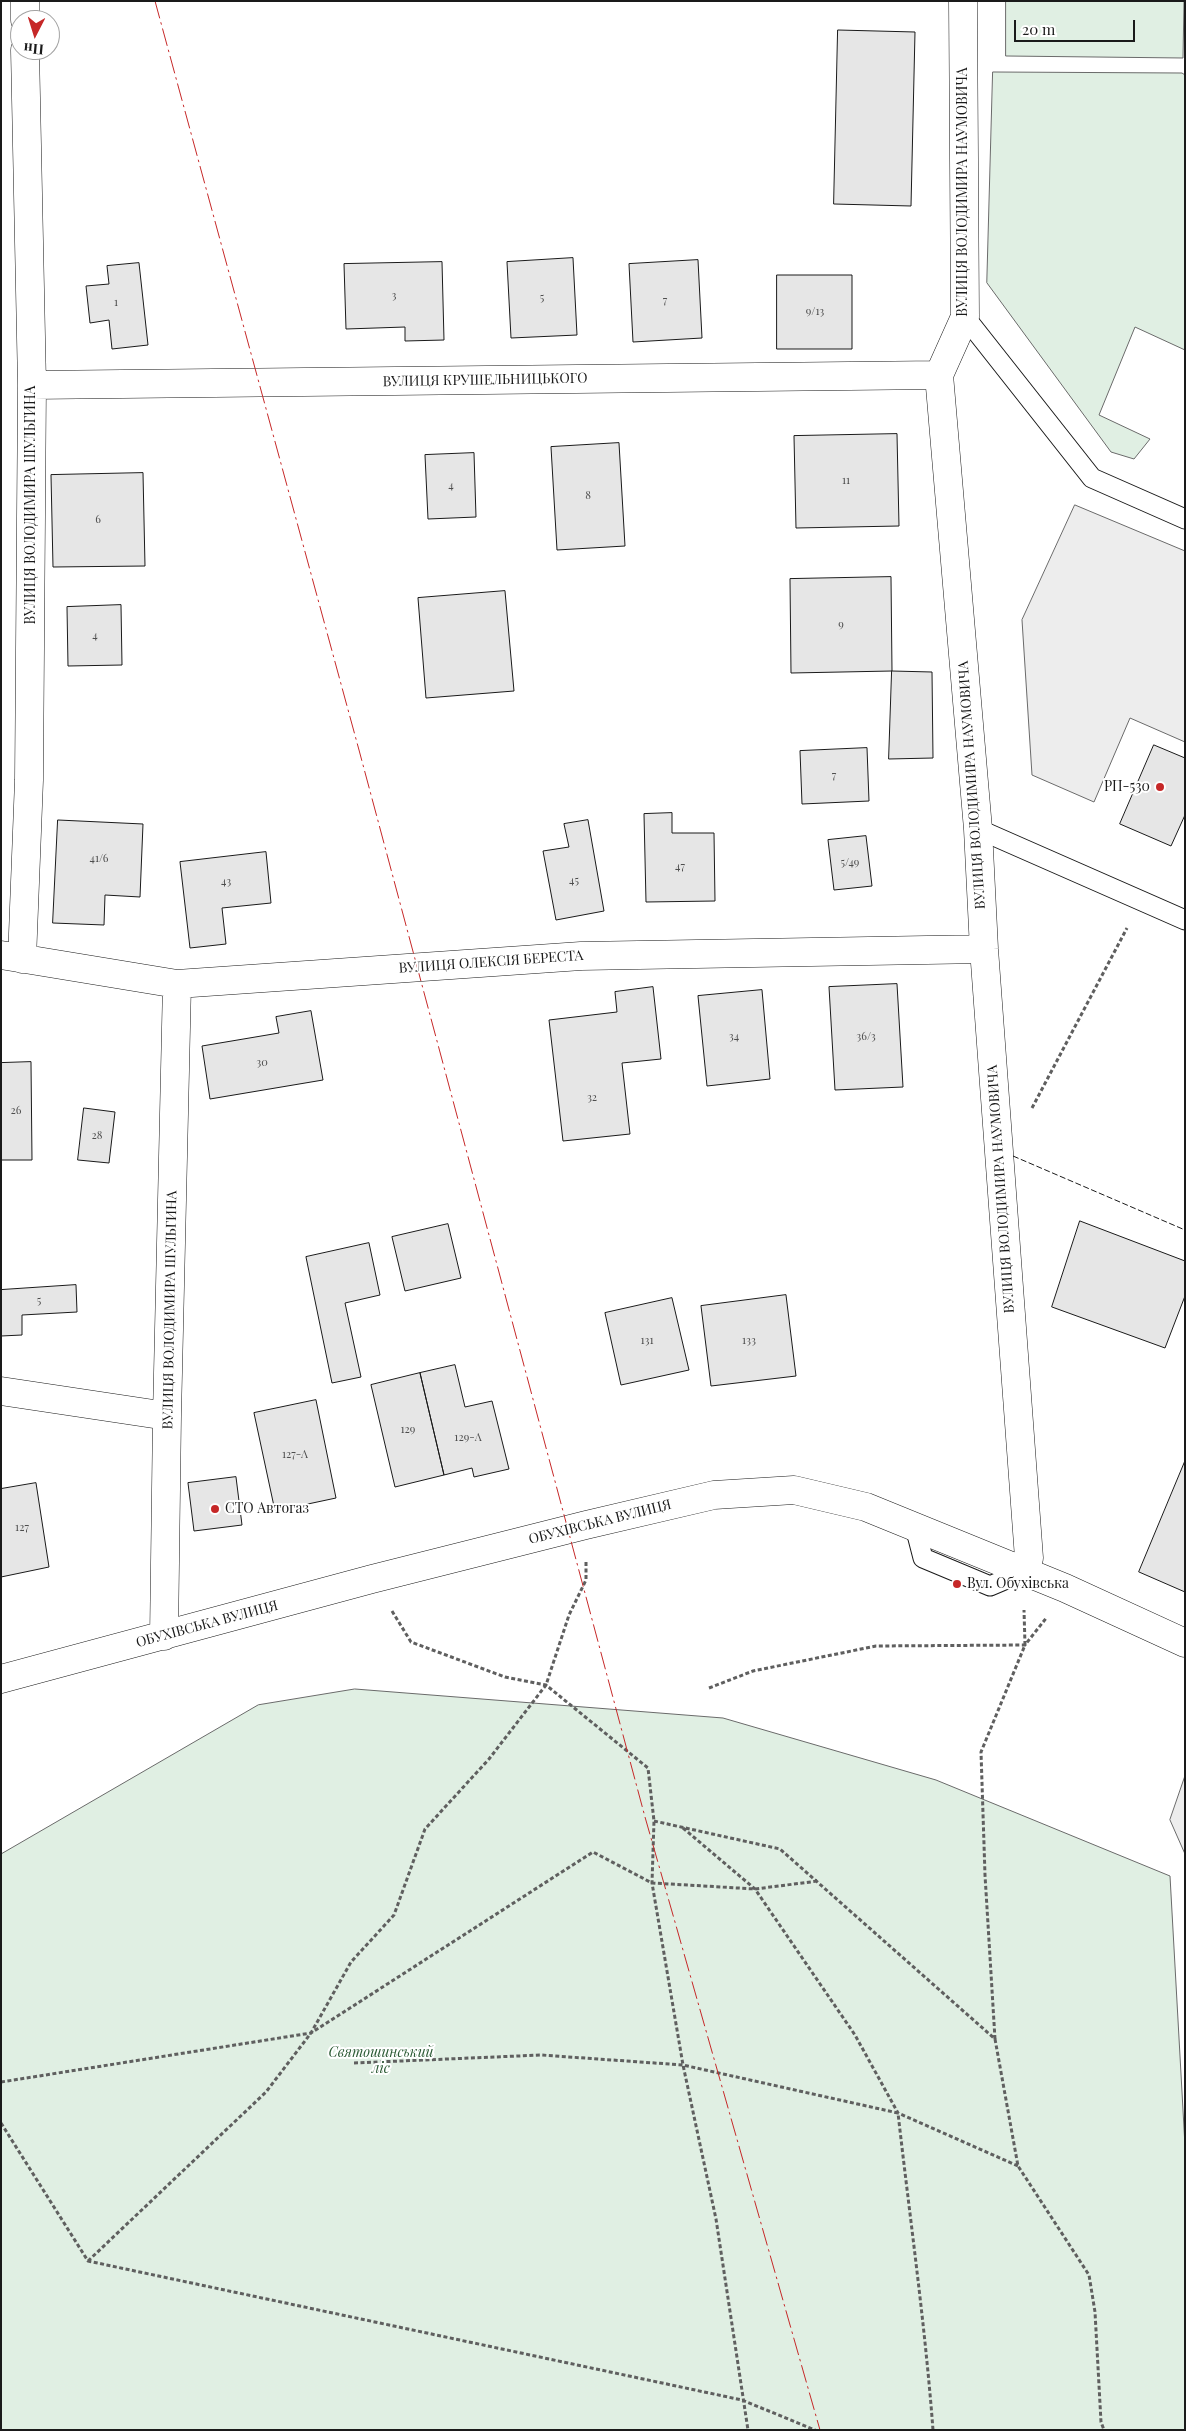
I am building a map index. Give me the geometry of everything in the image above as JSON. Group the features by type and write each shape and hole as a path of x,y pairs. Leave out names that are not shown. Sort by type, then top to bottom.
{"street":[{"name":"ВУЛИЦЯ ВОЛОДИМИРА НАУМОВИЧА","path":"963,1 966,317 939,375 978,829 997,1142 1029,1558 1023,1572"},
{"name":"ВУЛИЦЯ ВОЛОДИМИРА ШУЛЬГИНА","path":"12,957 29,780 32,385 26,60"},
{"name":"ВУЛИЦЯ КРУШЕЛЬНИЦЬКОГО","path":"32,385 939,375"},
{"name":"ВУЛИЦЯ ОЛЕКСІЯ БЕРЕСТА","path":"12,957 177,984 582,956 984,949"},
{"name":"ВУЛИЦЯ ВОЛОДИМИРА ШУЛЬГИНА","path":"164,1636 177,984"},
{"path":"1,1391 167,1416"},
{"name":"ОБУХІВСЬКА ВУЛИЦЯ","path":"1,1679 372,1579 586,1525 714,1495 794,1490 866,1508 915,1527 1064,1588 1185,1643"}],"lane":[{"path":"966,317 1092,478 1185,519"},
{"path":"978,829 1185,920"}],"path":[{"path":"997,1142 1011,1135 1024,1124 1142,901"},
{"path":"88,2261 266,2092 311,2033 351,1962 394,1915 425,1830 489,1759 546,1685 569,1615 586,1580 586,1525"},
{"path":"1023,1572 1025,1644"},
{"path":"372,1579 411,1642 505,1677 546,1685 648,1768 654,1821 652,1882 683,2065 716,2219 748,2430"},
{"path":"1064,1588 1044,1624 1025,1644 981,1752 985,1875 995,2039 1018,2166 1089,2275 1094,2312 1101,2422 1104,2430"},
{"path":"709,1688 753,1671 876,1646 1025,1644"},
{"path":"654,1821 780,1849 995,2039"},
{"path":"682,1827 755,1890 855,2035 898,2113 928,2356 933,2430"},
{"path":"1,2082 311,2033 593,1852 652,1882 755,1890 818,1882"},
{"path":"354,2063 541,2055 683,2065 898,2113 1018,2166"},
{"path":"1,2123 88,2261 742,2400 815,2430"}],"green space":[{"path":"1006,1 1184,1 1183,58 1006,56"},
{"path":"993,72 1182,73 1185,75 1185,350 1135,327 1099,415 1150,439 1134,459 1111,452 987,283"},
{"name":"Святошинський ліс","path":"355,1689 723,1718 936,1780 1170,1876 1185,2146 1185,2430 1,2430 1,1854 258,1705"}],"shaded area":[{"path":"1075,505 1185,551 1185,742 1130,718 1094,802 1032,775 1022,620"},
{"path":"1185,1776 1185,1854 1170,1820"}],"building":[{"path":"838,30 915,32 911,206 834,204"},
{"path":"573,258 577,335 511,338 507,262"},
{"path":"698,260 702,338 633,342 629,264"},
{"path":"442,262 444,340 405,341 405,327 346,329 344,264"},
{"path":"139,263 148,345 112,349 109,320 90,323 86,286 109,284 107,266"},
{"path":"777,275 852,275 852,349 777,349"},
{"path":"897,434 899,526 796,528 794,436"},
{"path":"619,443 625,546 557,550 551,447"},
{"path":"474,453 476,517 428,519 425,455"},
{"path":"143,473 145,566 53,567 51,475"},
{"path":"891,577 892,671 791,673 790,579"},
{"path":"505,591 514,691 426,698 418,598"},
{"path":"121,605 122,665 68,666 67,607"},
{"path":"892,671 932,672 933,758 889,759"},
{"name":"РП-530","path":"1154,745 1185,758 1185,815 1171,846 1120,824"},
{"path":"867,748 869,801 802,804 800,751"},
{"path":"672,813 672,833 714,833 715,901 646,902 644,814"},
{"path":"58,820 143,824 140,897 105,895 104,925 53,923"},
{"path":"588,820 604,911 556,920 543,851 569,847 564,824"},
{"path":"866,836 872,886 834,890 828,840"},
{"path":"266,852 271,903 222,908 226,944 190,948 180,862"},
{"path":"897,984 903,1087 835,1090 829,987"},
{"path":"653,987 661,1059 622,1063 630,1134 563,1141 549,1020 617,1012 615,992"},
{"path":"762,990 770,1079 707,1086 698,996"},
{"path":"311,1011 323,1080 210,1099 202,1046 279,1033 276,1017"},
{"path":"31,1062 32,1160 1,1160 1,1063"},
{"path":"84,1108 115,1112 109,1163 78,1160"},
{"path":"1080,1221 1185,1261 1185,1296 1165,1348 1052,1307"},
{"path":"448,1224 461,1278 405,1291 392,1237"},
{"path":"369,1243 380,1295 345,1303 361,1377 332,1383 306,1257"},
{"path":"76,1285 77,1312 22,1315 22,1335 1,1336 1,1290"},
{"path":"786,1295 796,1376 711,1386 701,1306"},
{"path":"672,1298 689,1370 621,1385 605,1313"},
{"path":"455,1365 465,1407 492,1401 509,1469 474,1477 472,1468 444,1475 420,1373"},
{"path":"420,1373 444,1475 395,1487 371,1385"},
{"path":"316,1400 336,1498 275,1511 254,1413"},
{"path":"1185,1461 1185,1592 1139,1572"},
{"path":"236,1477 242,1525 194,1531 188,1483"},
{"path":"36,1483 49,1567 1,1577 1,1489"}],"fence":[{"path":"1013,1156 1185,1230"}],"power":[{"path":"155,1 359,750 645,1817 820,2430"}],"place":[{"name":"РП-530","path":"1160,787"},
{"name":"СТО Автогаз","path":"215,1509"},
{"name":"Вул. Обухівська","path":"957,1584"}]}
